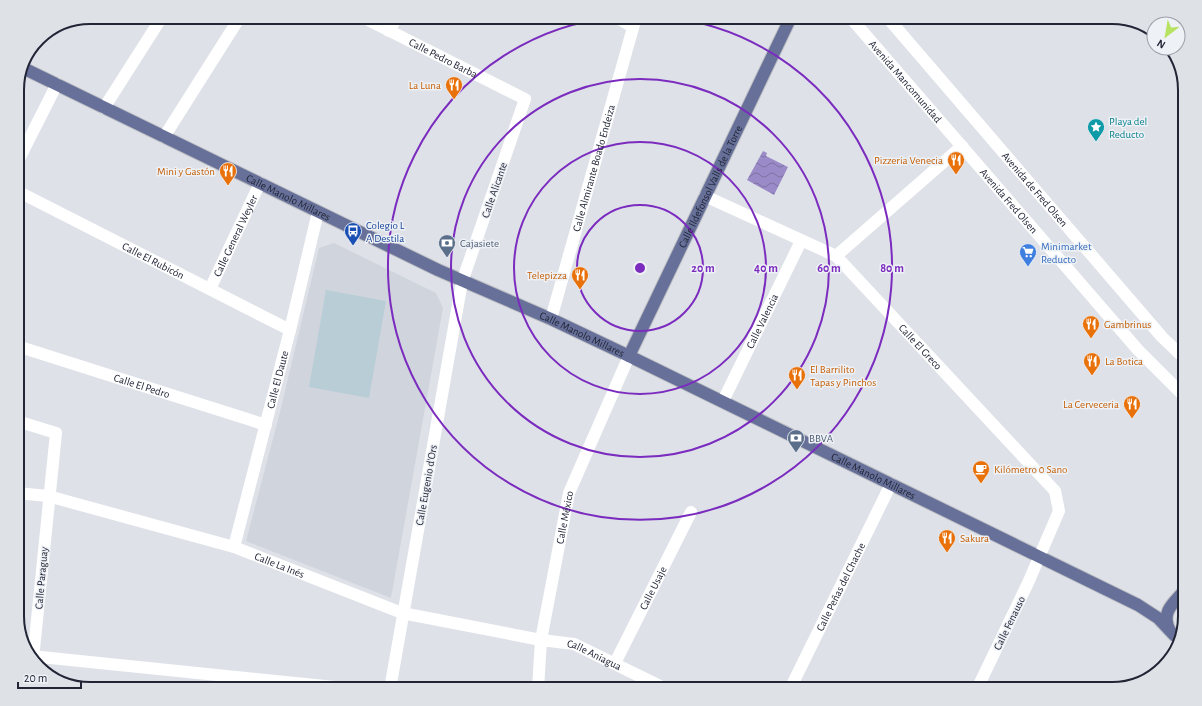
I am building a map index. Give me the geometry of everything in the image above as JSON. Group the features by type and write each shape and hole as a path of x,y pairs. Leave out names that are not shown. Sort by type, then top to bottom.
{"main road":[{"name":"Calle Ildefonsol Valls de la Torre","path":"629,356 788,24"},
{"name":"Calle Manolo Millares","path":"27,70 260,182 462,282 551,319 723,401 1138,605"},
{"path":"1138,605 1157,607 1178,599"},
{"path":"1169,630 1166,616 1167,609 1178,600"},
{"path":"1138,605 1158,618 1175,635"}],"street":[{"path":"104,108 158,24"},
{"path":"164,137 236,24"},
{"name":"Calle Pedro Barba","path":"376,24 525,99"},
{"path":"389,31 393,24"},
{"name":"Calle Almirante Boado Endeiza","path":"551,319 634,24"},
{"name":"Avenida Mancomunidad","path":"856,24 962,146"},
{"name":"Avenida de Fred Olsen","path":"893,24 1162,337 1178,352"},
{"path":"24,148 57,84"},
{"name":"Calle Alicante","path":"462,282 525,99"},
{"path":"836,256 962,146"},
{"name":"Avenida Fred Olsen","path":"962,146 1138,350 1178,391"},
{"name":"Calle General Weyler","path":"210,289 260,182"},
{"name":"Calle El Rubicón","path":"24,195 290,330"},
{"name":"Calle El Greco","path":"705,196 836,256 1055,491 1059,511 1040,558"},
{"name":"Calle El Daute","path":"234,547 290,330 318,212"},
{"name":"Calle Valencia","path":"723,401 802,241"},
{"name":"Calle Eugenio d'Ors","path":"391,682 402,613 462,282"},
{"name":"Calle El Pedro","path":"24,348 266,425"},
{"name":"Calle México","path":"538,682 541,640 569,493 629,356"},
{"name":"Calle Paraguay","path":"24,423 56,433 48,496 34,650"},
{"name":"Calle Peñas del Chache","path":"793,682 891,484"},
{"name":"Calle La Inés","path":"24,494 48,496 234,547 402,613 541,640"},
{"name":"Calle Usaje","path":"615,663 691,512"},
{"name":"Calle Fenauso","path":"980,682 1040,558"},
{"name":"Calle Aniagua","path":"541,640 574,644 652,682"},
{"path":"39,659 282,682"}],"shaded area":[{"path":"334,243 436,293 443,308 391,598 246,541 280,412 319,248"},
{"path":"326,290 386,301 369,398 309,387"}],"water":[{"path":"763,151 767,153 766,156 788,167 774,195 747,180"}],"place":[{"name":"La Luna","path":"454,100"},
{"name":"Playa del Reducto","path":"1096,142"},
{"name":"Pizzeria Venecia","path":"956,175"},
{"name":"Mini y Gastón","path":"228,186"},
{"name":"Colegio L A Destila","path":"353,246"},
{"name":"Cajasiete","path":"447,258"},
{"name":"Minimarket Reducto","path":"1028,267"},
{"name":"Telepizza","path":"580,290"},
{"name":"Gambrinus","path":"1091,339"},
{"name":"La Botica","path":"1092,376"},
{"name":"El Barrilito Tapas y Pinchos","path":"797,390"},
{"name":"La Cerveceria","path":"1132,419"},
{"name":"BBVA","path":"796,453"},
{"name":"Kilómetro 0 Sano","path":"981,484"},
{"name":"Sakura","path":"947,553"}]}
